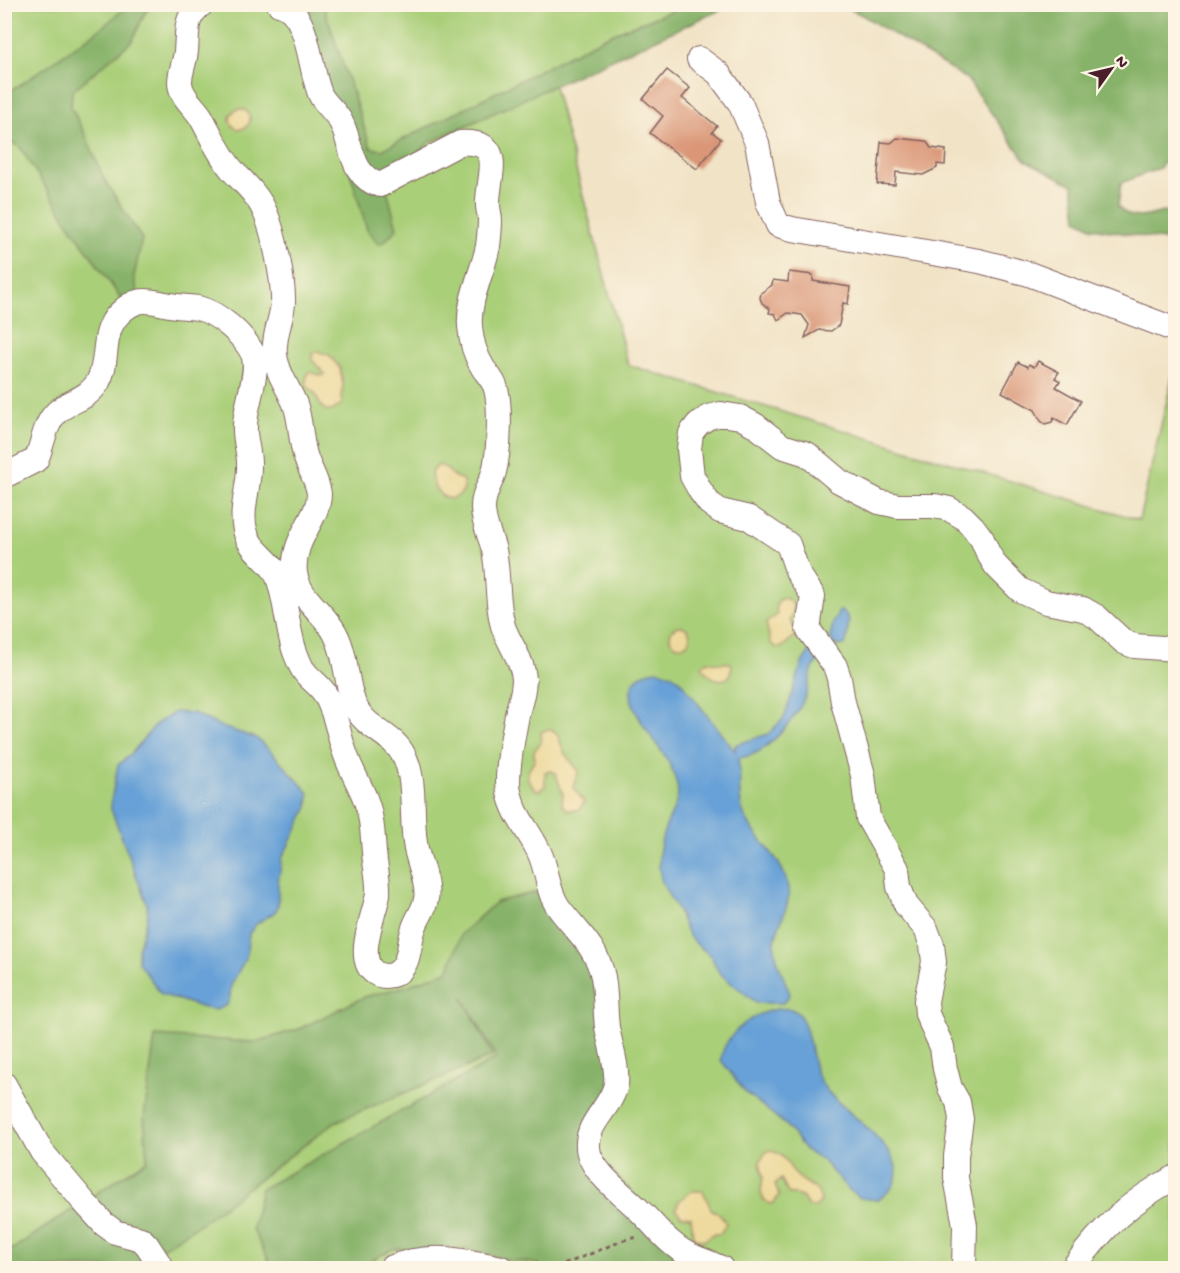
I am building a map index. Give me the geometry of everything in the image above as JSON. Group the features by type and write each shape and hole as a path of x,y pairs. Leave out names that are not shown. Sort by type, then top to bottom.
{"street":[{"path":"4,476 36,460 48,424 58,410 81,400 96,387 103,370 107,334 117,315 134,303 148,299 174,306 201,309 223,321 241,337 253,355 255,370 248,397 244,429 249,469 243,515 245,531 250,544 273,568 279,580 290,636 297,658 303,671 320,686 329,700 345,755 369,804 378,878 378,897 370,921 366,962 371,970 379,975 389,977 401,970 407,961 414,927 426,902 426,886 414,840 410,776 406,759 399,747 361,716 354,702 336,635 322,614 307,599 296,575 295,556 301,536 316,505 319,491 305,455 296,407 274,352 284,296 264,210 249,187 225,160 201,118 182,93 180,81 185,62 189,19 194,10 202,4"},
{"path":"279,4 288,6 297,17 305,36 322,97 341,122 356,164 370,182 380,185 460,143 474,142 490,153 494,163 488,203 490,221 488,246 470,309 469,322 473,349 496,386 499,411 497,458 493,475 485,490 483,519 493,548 498,605 504,629 516,652 524,676 523,694 507,777 509,794 518,818 539,851 545,866 550,892 558,906 597,956 603,979 607,1024 616,1070 616,1085 611,1099 598,1116 590,1132 588,1147 591,1160 600,1173 667,1238 686,1253 703,1258 721,1269"},
{"path":"699,59 718,73 740,103 757,143 768,202 778,225 979,261 1029,274 1176,330"},
{"path":"964,1269 965,1225 956,1178 956,1156 961,1119 958,1102 950,1088 942,1047 927,1014 926,1001 934,962 932,945 926,929 906,905 899,887 897,869 868,818 863,775 843,702 839,678 835,666 808,629 813,596 808,584 798,573 789,544 749,518 720,511 709,503 692,476 689,463 691,433 698,424 709,417 721,414 740,417 755,425 782,446 807,454 839,481 879,502 898,506 935,506 949,509 974,527 996,566 1020,590 1046,602 1083,609 1097,617 1124,642 1134,646 1176,649"},
{"path":"4,1084 42,1152 84,1202 104,1224 115,1232 141,1239 162,1269"},
{"path":"1073,1269 1092,1242 1120,1213 1154,1188 1176,1177"},
{"path":"391,1269 416,1259 440,1258 501,1269"}],"path":[{"path":"556,1269 624,1240 643,1236 667,1238"}],"green space":[{"path":"4,5 705,5 552,79 628,365 1139,520 1175,366 1175,1268 5,1268"},
{"path":"129,5 154,5 145,13 132,41 72,91 71,107 104,179 142,239 134,276 138,297 124,303 71,227 20,147 5,139 4,93 17,87 100,29"},
{"path":"301,5 323,5 371,148 382,150 611,34 687,5 731,5 430,142 385,182 397,229 384,242 378,244 367,230"},
{"path":"842,5 1175,5 1175,156 1169,155 1160,168 1121,183 1118,206 1132,216 1139,217 1175,211 1175,242 1093,228 1077,219 1073,185 1025,160 967,79"},
{"path":"536,892 549,900 595,960 612,1081 586,1142 698,1264 684,1268 539,1268 538,1264 507,1260 465,1249 393,1249 357,1268 273,1268 252,1229 261,1189 497,1058 462,996 493,1056 335,1122 200,1224 131,1268 5,1268 5,1254 147,1160 144,1117 155,1036 255,1042 299,1029 364,997 406,986 448,971 461,934 496,902"}],"sand":[{"path":"236,109 244,109 250,115 250,123 244,129 236,129 230,123 230,115"},
{"path":"317,351 329,355 340,368 343,385 342,404 332,411 323,408 306,383 307,374 310,372 322,376 325,374 312,360 313,354"},
{"path":"439,465 446,468 453,476 463,480 464,490 458,496 447,498 442,496 434,486 431,472"},
{"path":"783,598 791,601 793,610 790,621 795,628 796,635 778,648 771,644 766,623 777,615 776,605"},
{"path":"680,626 687,629 690,636 687,643 680,646 673,643 670,636 673,629"},
{"path":"707,661 731,663 729,677 721,680 710,676 702,666"},
{"path":"549,729 557,734 565,754 579,771 573,787 584,802 579,810 568,810 562,805 563,794 555,772 545,772 545,786 538,791 527,777 534,762 534,751 541,743 541,732"},
{"path":"770,1150 785,1159 798,1177 818,1192 821,1201 815,1207 808,1206 802,1197 788,1193 781,1179 775,1185 779,1195 774,1203 769,1204 763,1199 760,1162 765,1153"},
{"path":"692,1191 703,1191 711,1209 721,1215 726,1224 720,1234 713,1234 705,1240 693,1236 691,1217 681,1216 676,1209 679,1201"}],"water":[{"path":"839,611 844,612 849,620 845,645 836,646 830,638 833,623"},
{"path":"814,644 823,655 812,671 805,697 796,714 767,746 749,756 738,758 742,810 750,826 781,867 789,894 778,930 775,950 790,994 783,1003 756,1003 719,972 712,958 692,940 662,883 659,866 661,845 678,792 668,761 638,716 631,692 635,681 649,671 662,671 675,676 735,751 735,745 768,734 784,718 802,663"},
{"path":"175,712 193,713 222,727 256,738 309,793 308,807 282,858 278,882 278,906 275,912 256,924 249,934 246,957 231,986 227,1005 216,1010 161,994 138,962 138,949 148,915 147,904 111,809 118,765 131,754 156,724"},
{"path":"777,1009 797,1012 805,1027 816,1072 822,1084 880,1141 892,1156 897,1172 893,1186 877,1200 860,1198 849,1190 822,1160 806,1151 787,1126 744,1091 721,1060 728,1042 741,1026 759,1015"}],"building":[{"path":"667,70 690,88 682,98 717,126 712,132 721,139 697,169 650,133 663,116 643,99"},
{"path":"897,138 926,141 931,148 946,150 945,165 937,164 937,168 923,175 896,172 895,185 877,184 881,142 891,143"},
{"path":"789,272 813,275 813,281 850,287 848,304 843,303 839,325 831,331 819,330 805,338 809,325 802,315 788,313 778,320 775,314 769,313 770,309 762,303 760,298 761,293 772,285 773,280 788,282"},
{"path":"1038,361 1059,372 1055,378 1060,381 1056,387 1081,401 1067,425 1054,418 1052,422 1045,424 1035,410 1002,392 1018,362 1034,367"}]}
